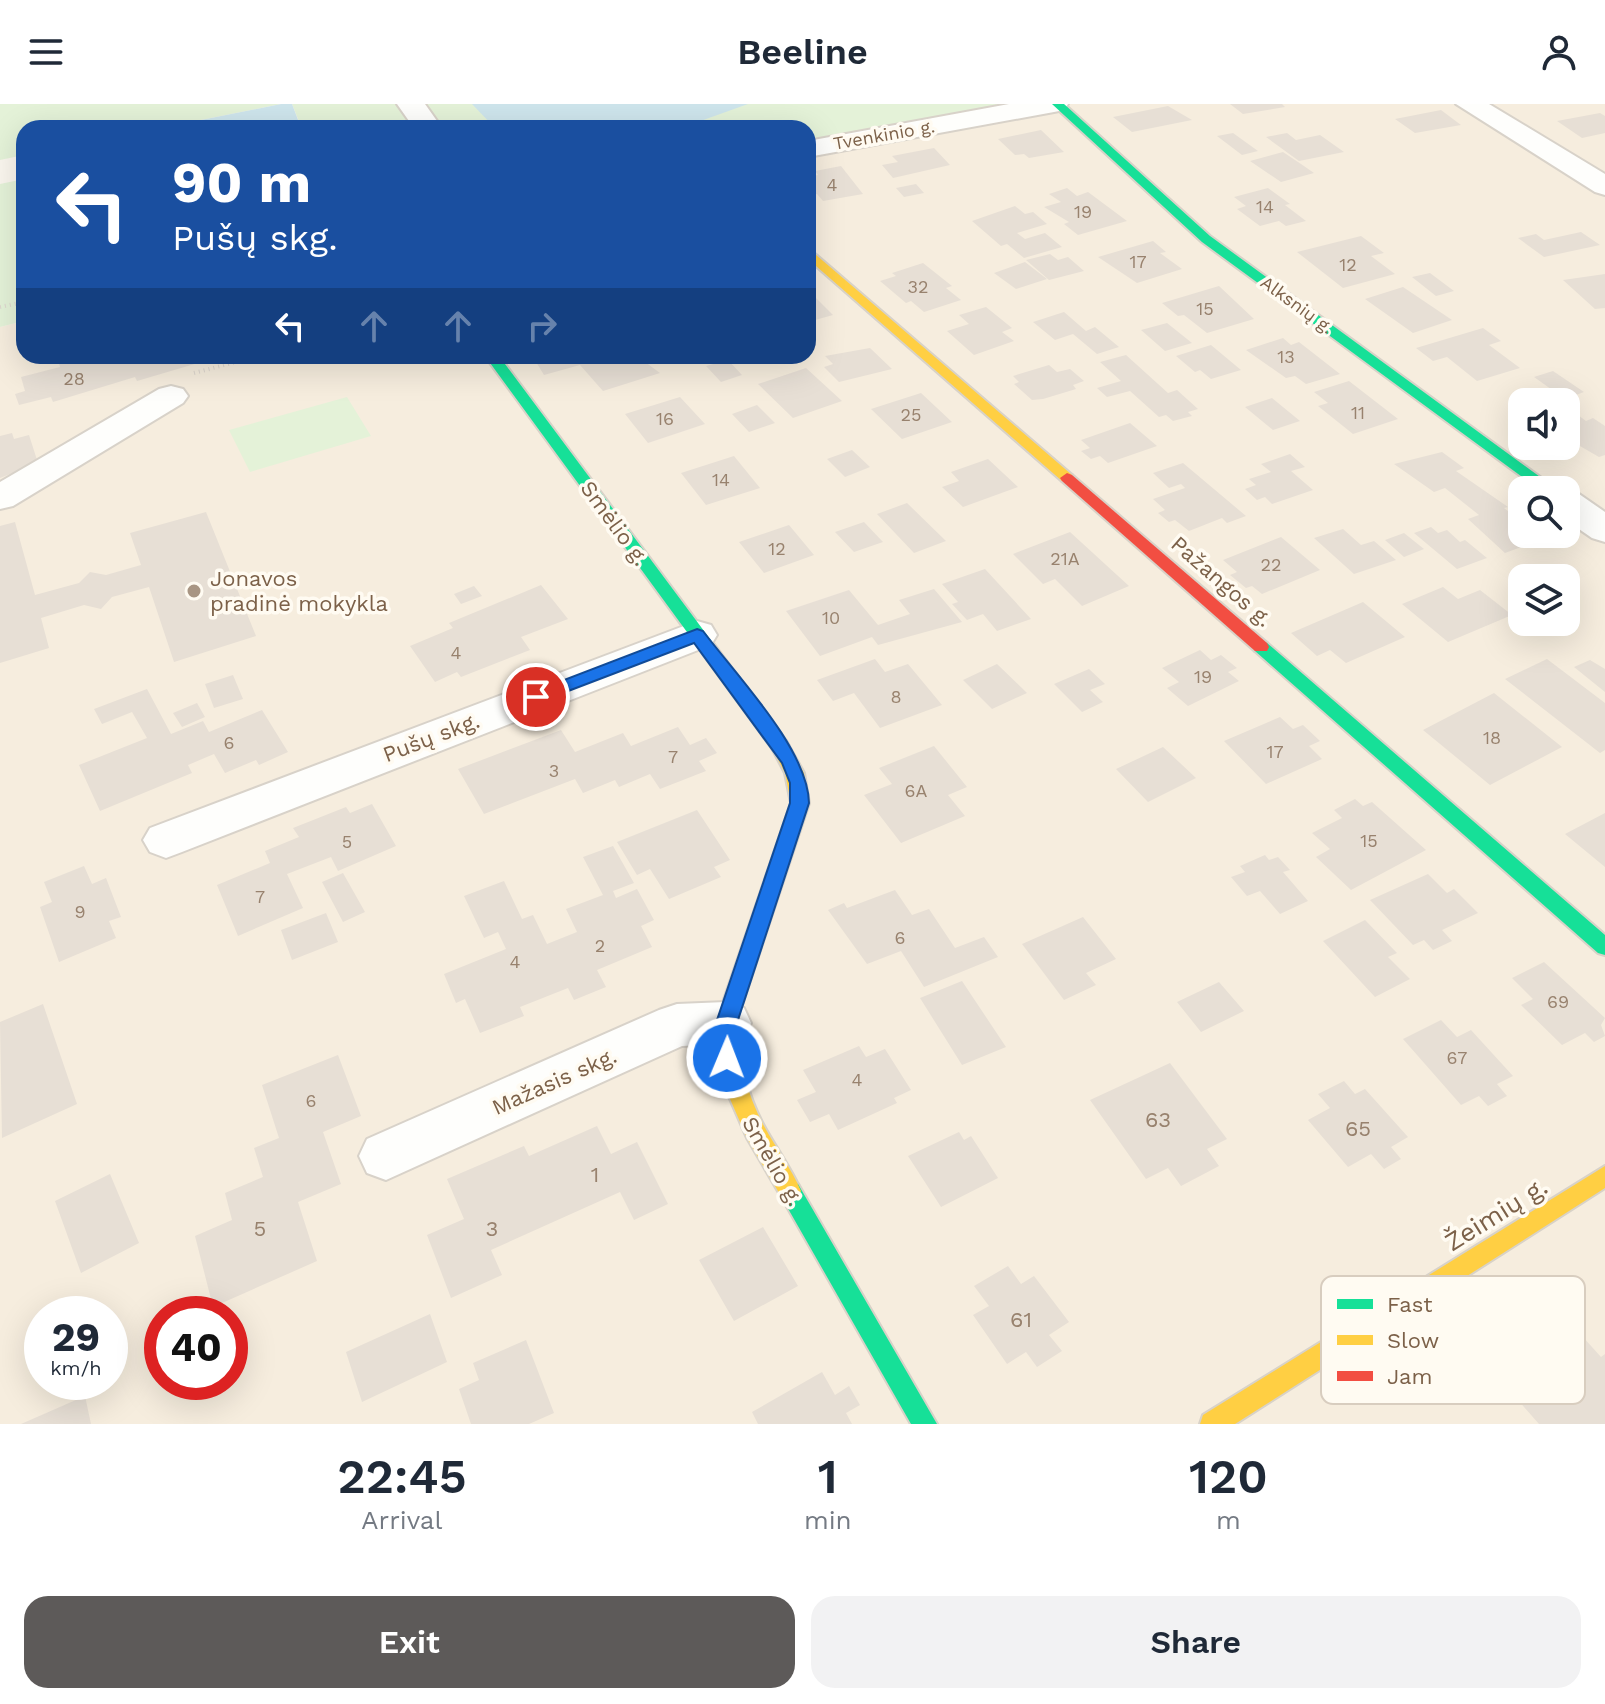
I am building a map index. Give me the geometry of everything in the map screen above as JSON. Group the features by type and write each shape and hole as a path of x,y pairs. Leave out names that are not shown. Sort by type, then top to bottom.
{"street":[{"name":"Tvenkinio g.","path":"816,148 1056,104"},
{"name":"Alksnių g.","path":"1056,104 1206,239 1531,476"},
{"path":"1470,104 1605,186"},
{"name":"Pažangos g.","path":"816,259 1605,947"},
{"name":"Smėlio g.","path":"498,364 791,761 799,783 800,803 726,1023 727,1058 738,1101 925,1424"},
{"path":"0,498 171,396"},
{"name":"Pušų skg.","path":"166,840 697,635"},
{"name":"Mažasis skg.","path":"386,1156 677,1025 726,1023"},
{"name":"Žeimių g.","path":"1447,1276 1605,1176"},
{"name":"Žeimių g.","path":"1212,1424 1321,1355"}],"path":[{"path":"171,396 183,376 229,364"}],"shaded area":[{"path":"1030,104 1605,104 1605,1424 0,1424 0,327 16,323 16,364 816,364 816,144"}],"green space":[{"path":"0,104 281,104 201,120 16,120 16,157 0,160"},
{"path":"292,104 1030,104 816,144 816,120 298,120"},
{"path":"16,181 16,323 0,327 0,184"},
{"path":"347,397 371,436 250,472 229,430"}],"water":[{"path":"292,104 298,120 201,120"},
{"path":"472,104 748,104 703,120 487,120"}],"building":[{"path":"1230,104 1282,104 1285,107 1243,114"},
{"path":"1168,106 1192,120 1132,132 1113,117"},
{"path":"1441,110 1461,125 1415,133 1395,119"},
{"path":"1600,113 1605,116 1605,133 1582,138 1557,121"},
{"path":"1041,130 1064,152 1029,158 1024,154 1015,155 998,139"},
{"path":"1233,133 1258,151 1242,155 1217,136"},
{"path":"1287,133 1296,140 1320,135 1344,152 1299,161 1266,137"},
{"path":"934,148 950,165 893,178 882,165 898,162 892,156"},
{"path":"1283,152 1314,173 1281,182 1250,161"},
{"path":"841,166 863,194 823,201 816,194 816,171"},
{"path":"916,184 924,193 904,197 896,188"},
{"path":"1067,188 1077,196 1088,192 1127,221 1078,235 1064,224 1069,222 1044,207 1061,202 1049,194"},
{"path":"1268,188 1306,221 1286,226 1279,221 1260,226 1237,209 1246,206 1234,197"},
{"path":"1015,206 1025,214 1033,212 1047,224 1017,233 1025,239 1045,233 1062,247 1024,258 1007,244 1001,246 972,221"},
{"path":"1581,232 1600,245 1544,257 1518,238 1536,234 1544,240"},
{"path":"1361,236 1384,253 1371,256 1395,274 1343,288 1297,252"},
{"path":"1153,241 1166,252 1160,253 1182,269 1137,283 1098,257"},
{"path":"1050,254 1058,260 1068,257 1084,271 1049,280 1026,260"},
{"path":"1025,262 1047,279 1016,289 994,273"},
{"path":"923,263 952,286 946,288 961,300 924,312 911,301 906,303 880,281 896,276 892,273"},
{"path":"1430,273 1454,291 1436,296 1412,277"},
{"path":"1605,274 1605,308 1595,309 1563,280"},
{"path":"1219,286 1254,319 1207,333 1162,303"},
{"path":"1403,287 1452,320 1413,333 1365,299"},
{"path":"816,298 833,315 816,320"},
{"path":"986,307 1012,328 1002,332 1014,341 974,355 947,331 969,324 959,315"},
{"path":"1064,312 1086,331 1095,327 1119,347 1097,354 1073,334 1055,340 1033,322"},
{"path":"1167,323 1192,343 1165,351 1141,330"},
{"path":"1483,328 1501,341 1489,345 1520,368 1477,381 1447,357 1433,361 1416,348"},
{"path":"1283,338 1291,345 1299,342 1340,374 1306,384 1295,376 1286,378 1246,350"},
{"path":"1211,345 1241,370 1211,379 1200,370 1195,372 1176,356"},
{"path":"870,348 892,369 839,382 824,367 833,364 825,356"},
{"path":"1126,355 1168,393 1177,390 1198,409 1188,412 1192,416 1173,421 1166,415 1159,417 1130,391 1107,397 1097,388 1121,381 1100,362"},
{"path":"59,364 195,364 137,381 135,377 53,402 51,397 19,405 15,394 25,391 21,377 60,367"},
{"path":"537,364 648,364 660,373 603,391 580,365 544,375"},
{"path":"732,364 742,375 721,382 706,366"},
{"path":"1049,365 1057,372 1070,369 1084,381 1073,385 1076,389 1032,400 1014,384 1019,382 1013,376"},
{"path":"806,368 842,401 793,418 758,384"},
{"path":"1553,371 1578,388 1550,388 1534,377"},
{"path":"1349,381 1398,419 1353,434 1318,406 1328,403 1314,392"},
{"path":"921,393 952,422 902,439 871,409"},
{"path":"680,397 705,424 648,443 625,414"},
{"path":"1272,398 1300,421 1273,430 1245,407"},
{"path":"757,405 775,423 749,432 732,414"},
{"path":"1580,416 1586,421 1593,418 1605,426 1605,455 1599,457 1580,446"},
{"path":"1130,423 1157,446 1108,463 1100,456 1091,459 1081,451 1090,448 1081,440"},
{"path":"12,433 14,439 29,435 38,463 0,478 0,436"},
{"path":"852,450 870,467 845,477 827,459"},
{"path":"1442,452 1464,468 1456,471 1508,507 1504,508 1508,511 1508,548 1518,548 1505,553 1468,519 1479,515 1445,488 1434,492 1394,464"},
{"path":"1290,454 1305,467 1291,471 1313,490 1272,504 1265,497 1257,500 1245,489 1256,485 1249,479 1271,472 1261,464"},
{"path":"734,456 760,488 706,505 681,473"},
{"path":"988,459 1018,487 963,507 942,487 959,481 951,472"},
{"path":"1183,463 1246,516 1227,523 1222,518 1189,531 1175,520 1169,522 1158,513 1165,510 1153,499 1185,488 1181,484 1169,488 1153,473"},
{"path":"907,503 946,541 914,553 877,514"},
{"name":"Jonavos pradinė mokykla","path":"206,512 256,636 174,662 149,587 112,597 101,609 84,605 41,618 49,648 0,663 0,526 15,522 35,595 79,583 90,572 106,575 141,565 130,533"},
{"path":"864,522 883,542 854,552 835,532"},
{"path":"789,525 814,555 764,573 739,542"},
{"path":"1431,527 1438,533 1447,530 1487,558 1457,569 1414,533"},
{"path":"1343,529 1361,545 1374,541 1396,560 1354,574 1314,538"},
{"path":"1070,532 1129,586 1082,606 1055,579 1043,584 1013,554"},
{"path":"1404,533 1424,549 1404,557 1385,540"},
{"path":"1281,537 1320,570 1262,594 1252,586 1246,588 1230,575 1237,572 1223,560"},
{"path":"985,569 1031,619 997,631 983,614 967,620 952,604 958,602 942,584"},
{"path":"541,585 568,619 521,637 530,650 461,677 457,672 435,682 410,646 453,628 449,623"},
{"path":"474,586 482,596 461,604 454,594"},
{"path":"1443,587 1458,599 1480,590 1508,612 1508,617 1448,642 1402,604"},
{"path":"934,589 962,622 878,645 872,637 820,656 786,611 849,590 878,625 910,614 899,600"},
{"path":"1363,602 1405,637 1346,663 1330,650 1317,656 1291,633"},
{"path":"1200,650 1211,660 1221,655 1237,668 1228,672 1239,681 1188,706 1167,688 1179,682 1162,668"},
{"path":"875,659 885,672 908,664 942,705 880,728 854,693 833,701 817,680"},
{"path":"1547,659 1605,703 1605,750 1600,753 1505,679"},
{"path":"1590,660 1605,669 1605,692 1574,667"},
{"path":"997,664 1027,693 992,709 963,680"},
{"path":"1089,669 1105,684 1090,690 1103,702 1082,712 1054,684"},
{"path":"233,675 243,699 214,708 205,684"},
{"path":"147,689 171,734 203,721 209,732 262,710 288,752 259,765 256,760 225,773 214,754 188,765 192,773 100,811 79,765 147,738 132,712 102,724 94,709"},
{"path":"1494,693 1562,747 1490,785 1423,730"},
{"path":"197,703 205,717 182,727 173,713"},
{"path":"1280,717 1293,729 1303,725 1320,741 1309,746 1322,759 1266,784 1224,741"},
{"path":"678,727 690,745 706,738 717,753 699,761 706,771 660,789 650,774 619,787 615,780 583,793 575,779 484,814 458,769 561,730 575,752 623,733 631,746"},
{"path":"934,746 967,787 948,795 965,816 901,843 864,795 892,784 879,768"},
{"path":"1163,747 1196,778 1148,802 1116,769"},
{"path":"1355,799 1363,806 1372,802 1426,850 1351,890 1316,857 1330,849 1312,833 1342,818 1334,810"},
{"path":"372,804 396,846 338,871 331,857 287,874 303,908 238,936 217,885 270,863 265,851 299,837 293,828 346,807 350,813"},
{"path":"697,810 730,860 714,867 721,877 669,899 650,869 637,875 617,842"},
{"path":"1605,813 1605,867 1565,834"},
{"path":"613,846 634,883 613,891 616,898 637,889 654,920 641,926 652,947 597,970 606,987 574,1000 568,988 520,1007 524,1016 480,1033 465,999 456,1003 444,974 506,949 498,932 484,938 464,896 504,881 522,919 533,915 547,944 577,932 566,909 603,895 583,857"},
{"path":"1265,855 1269,860 1278,857 1290,870 1283,872 1308,901 1280,914 1260,891 1247,896 1231,877 1245,872 1240,866"},
{"path":"84,866 92,884 106,878 121,917 109,921 116,938 59,962 40,907 52,902 44,882"},
{"path":"343,873 365,912 343,922 322,882"},
{"path":"1428,874 1447,893 1454,889 1478,913 1442,930 1452,941 1433,950 1424,940 1413,945 1370,900"},
{"path":"895,890 912,915 929,909 955,948 984,937 998,957 924,987 901,951 867,964 828,910 844,903 847,908"},
{"path":"326,913 338,942 292,960 281,930"},
{"path":"1083,917 1116,959 1086,973 1096,985 1064,1000 1022,944"},
{"path":"1365,920 1397,953 1388,957 1410,979 1375,997 1323,941"},
{"path":"1544,962 1605,1018 1601,1025 1605,1036 1594,1042 1585,1033 1562,1045 1521,1005 1533,999 1512,978"},
{"path":"962,981 1006,1047 962,1065 920,998"},
{"path":"1219,982 1244,1011 1201,1032 1177,1002"},
{"path":"43,1004 77,1104 2,1138 0,1022"},
{"path":"1441,1020 1457,1037 1471,1030 1513,1076 1497,1084 1507,1096 1488,1106 1479,1096 1461,1105 1403,1039"},
{"path":"859,1046 866,1057 885,1049 911,1090 894,1098 897,1103 838,1130 829,1114 810,1122 797,1100 816,1092 803,1070"},
{"path":"338,1055 361,1116 323,1132 341,1184 298,1202 317,1261 238,1296 210,1296 195,1236 232,1220 225,1193 263,1177 254,1148 279,1138 262,1085"},
{"path":"1170,1063 1227,1139 1207,1149 1219,1166 1181,1186 1168,1168 1146,1179 1090,1100"},
{"path":"1344,1081 1355,1094 1365,1089 1408,1137 1391,1147 1401,1159 1384,1169 1371,1154 1348,1167 1308,1120 1330,1108 1318,1094"},
{"path":"597,1126 611,1154 637,1142 668,1204 634,1220 620,1192 491,1250 502,1275 451,1298 427,1235 464,1219 447,1179 524,1146 529,1156"},
{"path":"959,1132 964,1140 971,1136 998,1178 941,1207 908,1156"},
{"path":"110,1174 139,1243 81,1273 55,1201"},
{"path":"763,1227 798,1286 734,1321 699,1260"},
{"path":"1008,1266 1021,1284 1034,1276 1069,1322 1049,1335 1062,1351 1037,1367 1026,1352 1007,1364 973,1315 989,1306 974,1286"},
{"path":"430,1314 447,1362 362,1402 346,1352"},
{"path":"1585,1339 1601,1357 1605,1354 1605,1424 1539,1424 1521,1404 1585,1404"},
{"path":"526,1340 554,1413 529,1424 471,1424 459,1389 479,1380 473,1363"},
{"path":"822,1372 835,1395 849,1386 860,1405 846,1413 852,1424 758,1424 752,1412"},
{"path":"76,1400 86,1400 91,1424 21,1424"}],"traffic: fast":[{"path":"1058,104 1206,239 1531,476"},
{"path":"498,364 780,746"},
{"path":"1261,647 1605,947"},
{"path":"790,1191 925,1424"}],"traffic: slow":[{"path":"816,259 1067,478"},
{"path":"780,746 794,773 800,803 726,1023 728,1049 738,1092 755,1131 790,1191"},
{"path":"1447,1276 1605,1176"},
{"path":"1212,1424 1321,1355"}],"traffic: jam":[{"path":"1067,478 1261,647"}],"place":[{"name":"Jonavos pradinė mokykla","path":"194,591"}],"route":[{"path":"536,697 697,635 791,761 799,783 800,803 739,976 726,1023 727,1058"}]}
